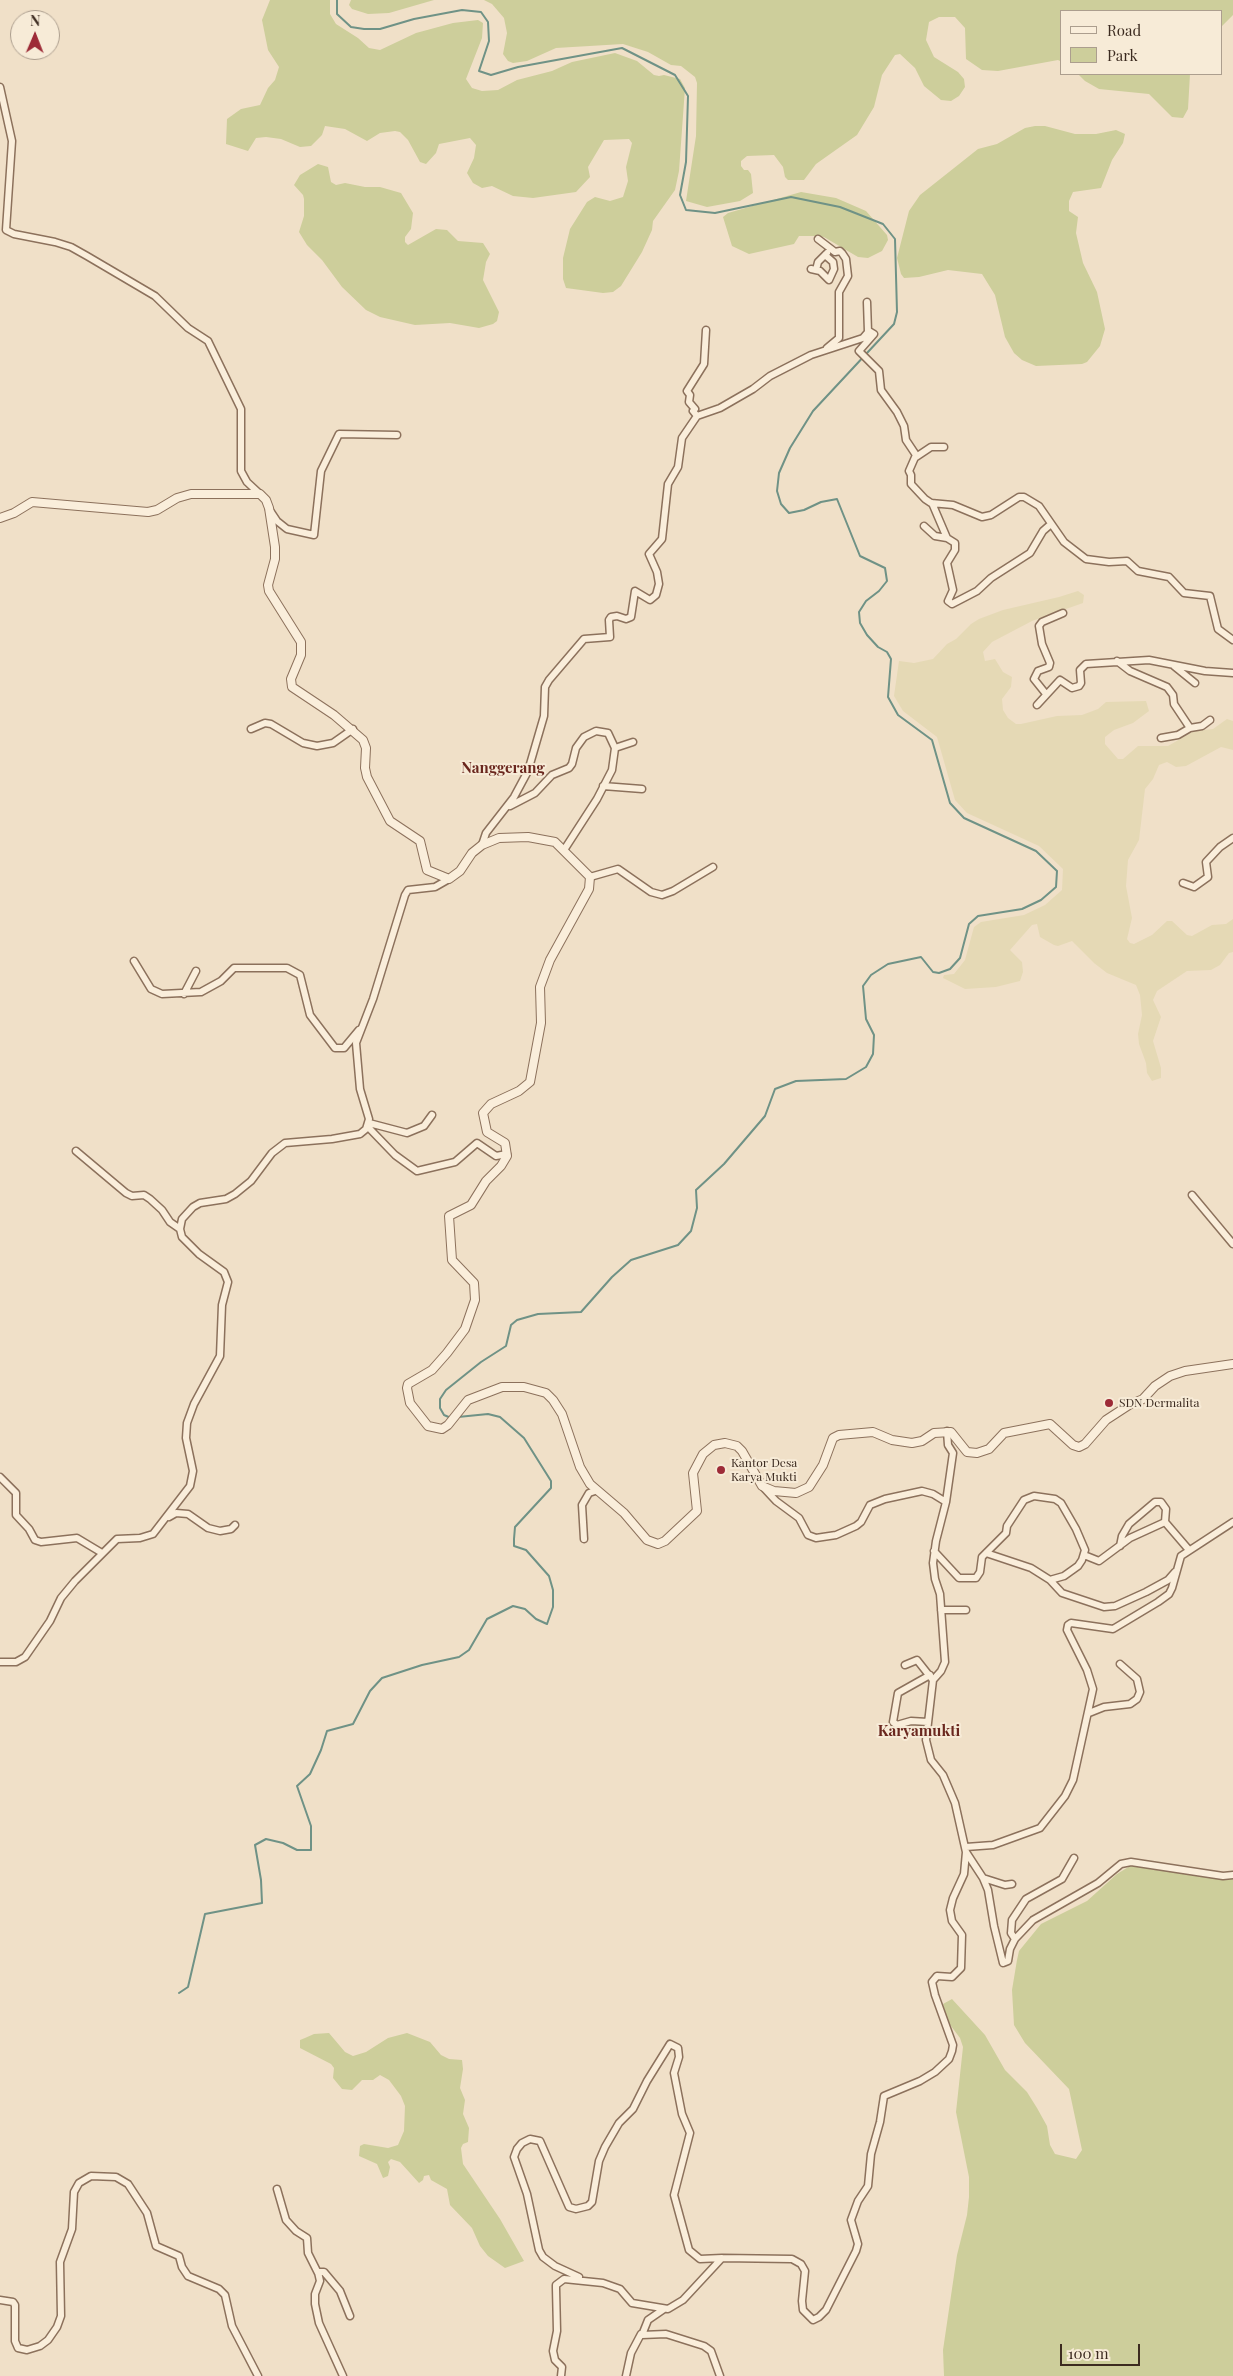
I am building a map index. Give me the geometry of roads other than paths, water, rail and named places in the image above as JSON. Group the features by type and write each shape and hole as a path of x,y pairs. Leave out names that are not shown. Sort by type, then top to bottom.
{"street":[{"path":"0,87 12,141 6,230 14,234 63,244 88,256 155,296 188,328 208,341 241,409 241,471 247,482 262,496 277,521 287,529 314,535 321,471 339,434 397,435"},
{"path":"818,239 835,252 840,251 846,260 848,276 840,288 839,338 826,349"},
{"path":"825,255 833,262 834,269 829,280 823,273 814,270 830,248"},
{"path":"830,276 840,288"},
{"path":"482,845 492,824 507,808 521,786 528,770 544,716 546,687 549,680 584,639 610,636 609,623 611,617 617,616 626,619 631,617 635,591 649,599 656,595 658,584 657,572 649,554 662,539 668,484 678,467 682,438 697,416 720,408 754,390 770,376 826,349 863,338 868,332 867,302"},
{"path":"697,416 693,411 695,409 689,402 690,395 687,392 704,364 706,330"},
{"path":"868,332 874,334 859,351 880,373 882,390 897,412 904,426 906,440 916,457"},
{"path":"944,447 932,447 916,457 909,471 911,484 925,499 932,503 953,504 978,516 986,516 1023,496 1039,506 1064,542 1086,559 1110,562 1126,561 1138,571 1157,573 1173,579 1184,593 1210,596 1218,629 1233,640"},
{"path":"0,518 14,514 32,502 148,512 157,510 177,498 190,494 244,493 262,496"},
{"path":"932,503 947,538 955,546 947,563 952,590 948,601 952,604 978,591 991,578 1030,553 1044,531 1051,524"},
{"path":"269,508 276,559 268,588 277,605 299,635 301,642 301,655 291,679 292,687 317,702 353,730 366,745 366,772 390,821 420,841 424,866 427,870 449,879"},
{"path":"924,526 936,536 947,538"},
{"path":"1046,694 1034,677 1038,671 1049,667 1050,663 1042,644 1038,626 1042,622 1063,613"},
{"path":"1037,705 1062,680 1072,688 1078,687 1081,683 1080,670 1083,665 1148,660 1205,671 1233,673"},
{"path":"1117,661 1130,671 1167,687 1173,695 1174,704 1190,728"},
{"path":"1171,664 1195,683"},
{"path":"1161,738 1178,735 1190,728 1202,726 1210,720"},
{"path":"251,729 265,723 271,724 303,742 316,746 333,744 353,730"},
{"path":"507,808 535,792 552,775 569,768 580,741 590,732 604,731 608,733 615,748 612,770 564,850"},
{"path":"615,748 634,742"},
{"path":"603,786 642,789"},
{"path":"507,1154 496,1156 478,1143 455,1162 417,1171 396,1155 368,1125 360,1089 356,1043 373,999 406,892 434,887 449,879 460,871 472,853 482,845 499,838 528,837 548,840 561,846 590,877 589,889 550,960 540,986 541,1022 530,1082 519,1091 491,1104 483,1113 487,1132 505,1143 507,1154 504,1162 486,1181 472,1204 449,1216 452,1260 471,1278 476,1288 469,1320 457,1340 432,1370 412,1380 407,1388 410,1403 428,1426 437,1430 442,1429 468,1400 502,1387 524,1387 546,1393 562,1414 580,1467 595,1491 612,1503 647,1540 655,1544 665,1541 697,1511 693,1473 697,1464 710,1447 725,1443 737,1446 742,1450 762,1486 776,1501 799,1518 808,1535 816,1538 836,1534 856,1526 861,1522 870,1505 885,1499 922,1491 933,1494 946,1502"},
{"path":"1183,883 1194,887 1208,877 1206,862 1220,846 1233,838"},
{"path":"590,877 618,869 651,892 662,894 673,891 713,867"},
{"path":"134,961 155,992 184,994 201,992 213,987 234,968 287,968 300,975 310,1016 335,1048 344,1048 362,1025"},
{"path":"184,994 196,971"},
{"path":"368,1125 407,1133 424,1126 432,1115"},
{"path":"180,1229 182,1218 193,1207 200,1203 226,1199 243,1188 278,1146 294,1141 332,1139 354,1135 364,1132 368,1125"},
{"path":"0,1662 16,1662 26,1657 50,1621 66,1591 102,1553 117,1539 140,1538 153,1534 184,1494 192,1479 193,1465 186,1438 187,1423 194,1404 220,1356 221,1311 228,1282 224,1272 189,1246 180,1229 170,1222 162,1210 150,1198 126,1194 76,1151"},
{"path":"1192,1195 1233,1244"},
{"path":"762,1486 774,1492 796,1493 806,1490 823,1465 833,1438 839,1435 873,1432 892,1440 912,1443 922,1441 934,1433 947,1431 956,1435 965,1450 970,1453 986,1451 1008,1431 1050,1424 1073,1446 1082,1446 1106,1420 1143,1399 1163,1380 1185,1371 1233,1364"},
{"path":"928,1722 911,1721 896,1725 894,1722 898,1693 941,1671 945,1662 940,1594 935,1579 934,1551 946,1502 952,1453 948,1445 947,1431"},
{"path":"0,1477 16,1493 16,1515 29,1529 35,1540 41,1542 77,1538 102,1553"},
{"path":"584,1539 582,1505 584,1498 589,1493 595,1491"},
{"path":"934,1551 957,1576 963,1579 978,1577 981,1559 1006,1533 1007,1526 1022,1502 1034,1496 1058,1500 1082,1541 1084,1555 1071,1572 1050,1580"},
{"path":"1120,1546 1122,1536 1129,1524 1155,1502 1161,1502 1166,1509 1165,1522 1189,1550"},
{"path":"166,1519 176,1513 188,1514 208,1528 220,1531 231,1529 235,1526"},
{"path":"1084,1555 1099,1561 1130,1538 1165,1522"},
{"path":"966,1850 993,1845 1044,1824 1065,1796 1073,1780 1082,1732 1089,1713 1093,1685 1067,1630 1068,1625 1072,1623 1113,1629 1165,1597 1172,1588 1181,1556 1233,1522"},
{"path":"986,1553 1031,1568 1050,1580 1062,1593 1104,1606 1115,1606 1146,1592 1168,1580 1176,1571"},
{"path":"941,1610 966,1610"},
{"path":"905,1665 917,1660 931,1677 926,1740 929,1754 950,1789 966,1850 983,1878 1003,1963 1008,1961 1010,1948 1015,1939 1033,1920 1098,1883 1116,1868 1126,1863 1233,1876"},
{"path":"1089,1713 1104,1707 1130,1704 1139,1696 1137,1679 1120,1664"},
{"path":"590,2281 569,2274 543,2258 536,2242 527,2194 514,2157 522,2143 530,2139 540,2141 569,2207 576,2209 588,2206 592,2202 599,2161 605,2147 619,2123 633,2109 647,2081 670,2044 678,2048 679,2056 674,2073 680,2107 690,2132 674,2195 689,2250 700,2259 792,2259 802,2264 805,2271 802,2300 803,2310 811,2318 826,2310 858,2244 851,2220 858,2201 867,2188 871,2154 880,2122 884,2096 925,2078 944,2065 952,2053 953,2045 932,1982 937,1976 952,1977 961,1968 962,1935 952,1921 950,1910 952,1898 964,1874 966,1850"},
{"path":"1015,1939 1011,1933 1012,1920 1026,1899 1062,1879 1074,1858"},
{"path":"983,1878 1005,1885 1012,1884"},
{"path":"0,2300 13,2302 15,2305 16,2341 18,2348 28,2350 40,2346 48,2340 57,2327 61,2316 60,2262 72,2229 74,2192 79,2184 91,2176 116,2177 128,2184 147,2213 156,2246 179,2256 182,2267 188,2276 219,2289 225,2295 232,2326 258,2376"},
{"path":"276,2189 286,2220 296,2231 307,2238 308,2253 318,2272 320,2281 314,2294 319,2323 342,2376"},
{"path":"561,2376 562,2367 555,2360 553,2351 557,2332 556,2285 567,2279 590,2281 615,2286 632,2303 664,2309 672,2308 683,2300 722,2258"},
{"path":"318,2272 324,2272 340,2291 350,2316"},
{"path":"626,2376 631,2353 648,2320 664,2309"},
{"path":"641,2334 643,2336 666,2334 704,2346 711,2351 720,2376"}],"waterway":[{"path":"337,0 337,14 351,27 364,29 380,29 414,19 462,10 481,12 488,22 489,41 479,71 491,75 518,67 622,48 675,75 688,96 686,162 680,195 686,210 715,213 791,197 840,207 883,224 895,239 897,312 894,324 813,411 790,448 779,473 777,491 781,504 789,513 804,510 821,502 837,499 860,556 885,568 887,581 879,591 866,601 859,612 860,623 867,635 878,647 887,652 891,659 888,697 898,715 932,740 950,803 964,818 1036,851 1057,871 1056,887 1041,900 1022,909 978,916 969,924 960,958 950,969 939,973 933,972 921,957 888,964 871,975 863,986 866,1019 874,1035 873,1054 866,1067 846,1079 796,1081 775,1089 765,1116 724,1164 696,1190 697,1208 691,1231 678,1245 631,1260 612,1277 581,1312 538,1314 517,1320 511,1325 506,1346 481,1362 446,1390 440,1399 440,1408 444,1415 451,1418"},
{"path":"179,1993 188,1987 205,1914 262,1903 261,1880 255,1845 266,1839 283,1843 297,1850 311,1850 311,1826 297,1786 310,1774 327,1731 353,1724 370,1691 382,1678 422,1665 459,1657 469,1650 487,1619 513,1606 525,1609 536,1619 547,1624 553,1607 553,1590 549,1576 526,1550 514,1546 514,1539 515,1527 551,1488 551,1481 524,1438 500,1417 488,1414 458,1417"}],"place":[{"name":"SDN Dermalita","path":"1109,1403"},
{"name":"Kantor Desa Karya Mukti","path":"721,1470"}],"district":[{"name":"Nanggerang","path":"503,768"},
{"name":"Karyamukti","path":"919,1731"}]}
